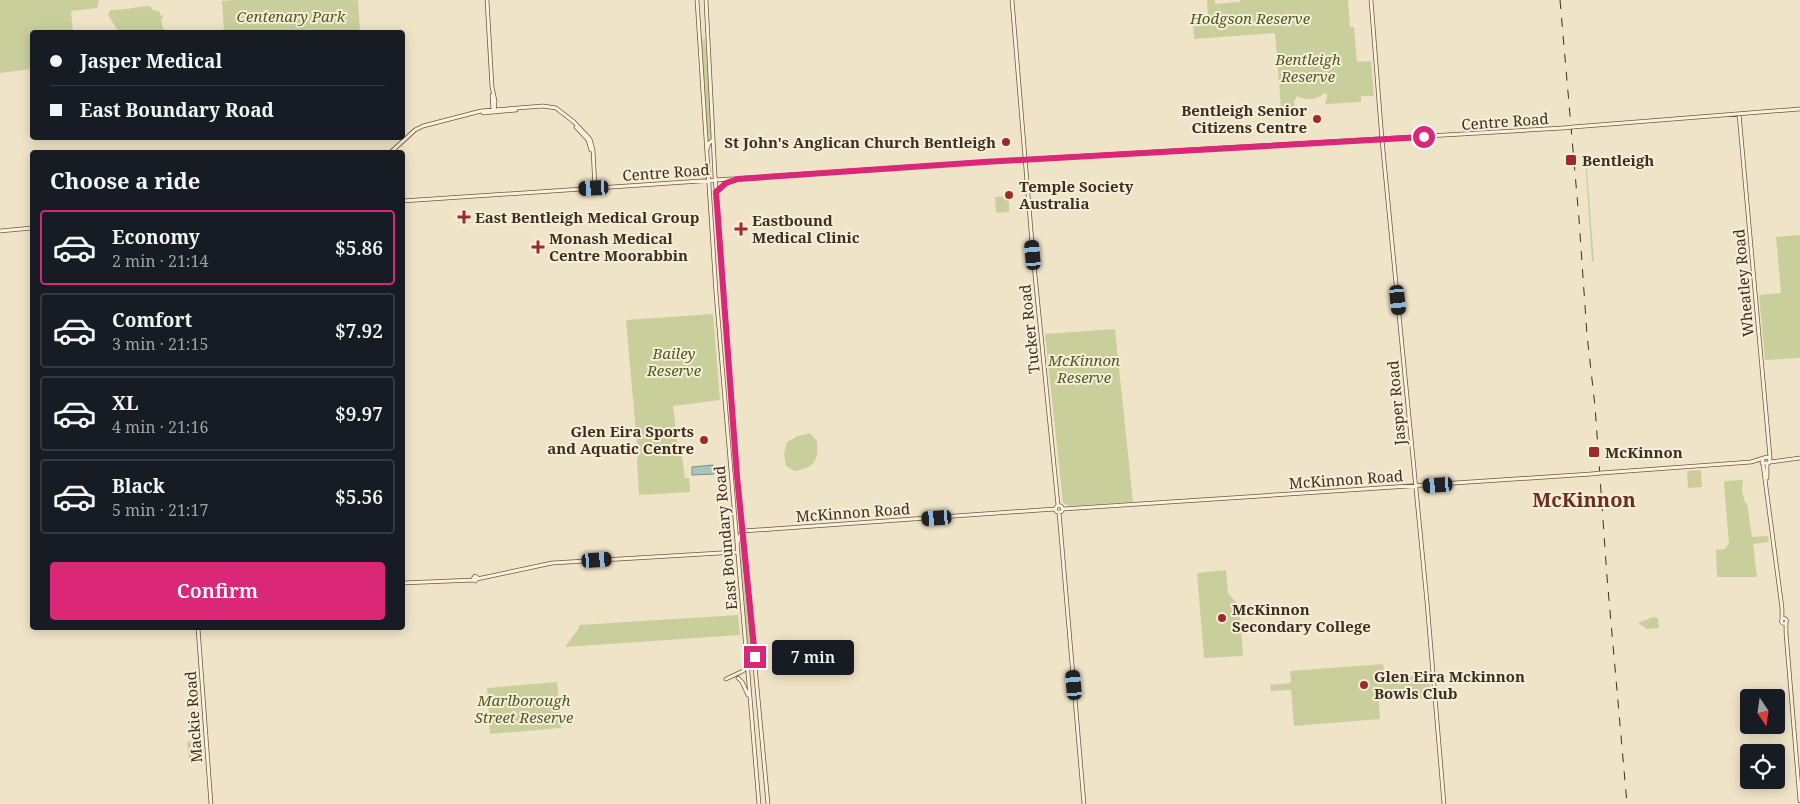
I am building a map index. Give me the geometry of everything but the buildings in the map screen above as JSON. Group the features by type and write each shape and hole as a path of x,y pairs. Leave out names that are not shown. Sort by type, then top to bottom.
{"main road":[{"path":"487,0 494,111"},
{"name":"East Boundary Road","path":"697,0 708,181 759,804"},
{"name":"East Boundary Road","path":"706,0 716,192 744,543 768,804"},
{"name":"Tucker Road","path":"1012,0 1025,160 1058,505"},
{"name":"Jasper Road","path":"1371,0 1382,140 1431,648 1444,804"},
{"path":"699,35 708,35"},
{"path":"394,150 420,127 472,112 543,106 556,108 585,132 590,139 594,188"},
{"name":"Centre Road","path":"405,201 1025,160 1382,140 1800,109"},
{"name":"Wheatley Road","path":"1740,114 1768,439 1766,486 1786,633 1800,801"},
{"path":"706,154 708,145 713,140"},
{"path":"707,163 710,163 714,157"},
{"path":"716,192 726,183 738,179"},
{"path":"712,231 714,224 719,223"},
{"path":"0,231 30,228"},
{"name":"McKinnon Road","path":"1062,509 1601,474 1800,458"},
{"path":"1059,512 1062,509 1058,505 1055,509 1059,512 1084,804"},
{"name":"McKinnon Road","path":"743,531 1055,509"},
{"path":"737,545 743,531"},
{"path":"737,545 744,543"},
{"path":"405,583 483,577 552,563 737,552"},
{"name":"Mackie Road","path":"198,630 211,804"},
{"path":"726,679 747,667"},
{"path":"738,678 750,698"}],"green space":[{"path":"0,0 98,0 97,8 71,11 73,30 30,30 30,69 0,73"},
{"name":"Centenary Park","path":"358,0 360,30 224,30 222,1"},
{"path":"1207,0 1215,0 1215,4 1240,2 1241,0 1348,0 1350,27 1354,27 1357,62 1371,61 1374,96 1361,96 1361,102 1326,104 1327,95 1325,93 1311,99 1297,96 1294,102 1295,107 1281,108 1275,33 1194,39 1193,18 1208,17"},
{"path":"150,6 153,10 159,11 161,16 163,15 161,19 163,29 165,30 118,30 108,15 110,10"},
{"path":"705,38 712,138 707,143 702,43"},
{"path":"1586,159 1594,261 1592,261"},
{"path":"1009,196 1009,212 996,213 995,197"},
{"path":"1800,235 1800,358 1765,360 1759,295 1781,293 1776,237"},
{"name":"Bailey Reserve","path":"713,314 720,400 673,406 678,446 682,456 685,478 689,478 690,492 639,495 638,456 626,320"},
{"name":"McKinnon Reserve","path":"1115,329 1133,502 1069,506 1063,503 1045,334"},
{"path":"810,433 817,441 816,459 811,466 794,471 786,466 784,454 787,442 798,436"},
{"path":"1701,470 1702,487 1688,488 1687,471"},
{"path":"1743,480 1742,491 1745,503 1747,503 1752,537 1768,536 1769,542 1753,544 1757,577 1717,577 1716,550 1725,549 1729,543 1724,484 1725,481"},
{"path":"740,545 743,546 750,623 752,673 749,665"},
{"path":"1226,570 1228,593 1236,602 1237,614 1240,613 1243,656 1204,658 1197,573"},
{"path":"738,615 740,635 565,647 579,628 579,625"},
{"path":"1653,617 1658,618 1659,628 1647,629 1638,623"},
{"path":"1383,664 1385,679 1430,675 1430,698 1379,701 1380,719 1294,726 1291,690 1271,691 1270,685 1291,683 1290,671"},
{"name":"Marlborough Street Reserve","path":"557,682 561,728 490,734 487,688"},
{"path":"201,741 203,759 189,760 187,742"}],"water":[{"path":"713,465 714,474 692,475 692,467"}],"railway":[{"path":"1560,0 1627,804"}],"place":[{"name":"Bentleigh Senior Citizens Centre","path":"1317,119"},
{"name":"St John's Anglican Church Bentleigh","path":"1006,142"},
{"name":"Bentleigh","path":"1571,160"},
{"name":"Temple Society Australia","path":"1009,195"},
{"name":"East Bentleigh Medical Group","path":"464,217"},
{"name":"Eastbound Medical Clinic","path":"741,229"},
{"name":"Monash Medical Centre Moorabbin","path":"538,247"},
{"name":"Glen Eira Sports and Aquatic Centre","path":"704,440"},
{"name":"McKinnon","path":"1594,452"},
{"name":"McKinnon Secondary College","path":"1222,618"},
{"name":"Glen Eira Mckinnon Bowls Club","path":"1364,685"}],"district":[{"name":"McKinnon","path":"1584,499"}],"route":[{"path":"755,657 737,476 716,192 719,188 726,183 738,179 984,162 1424,137"}],"park label":[{"name":"Hodgson Reserve","path":"1250,18"},
{"name":"Bentleigh Reserve","path":"1308,68"}]}
